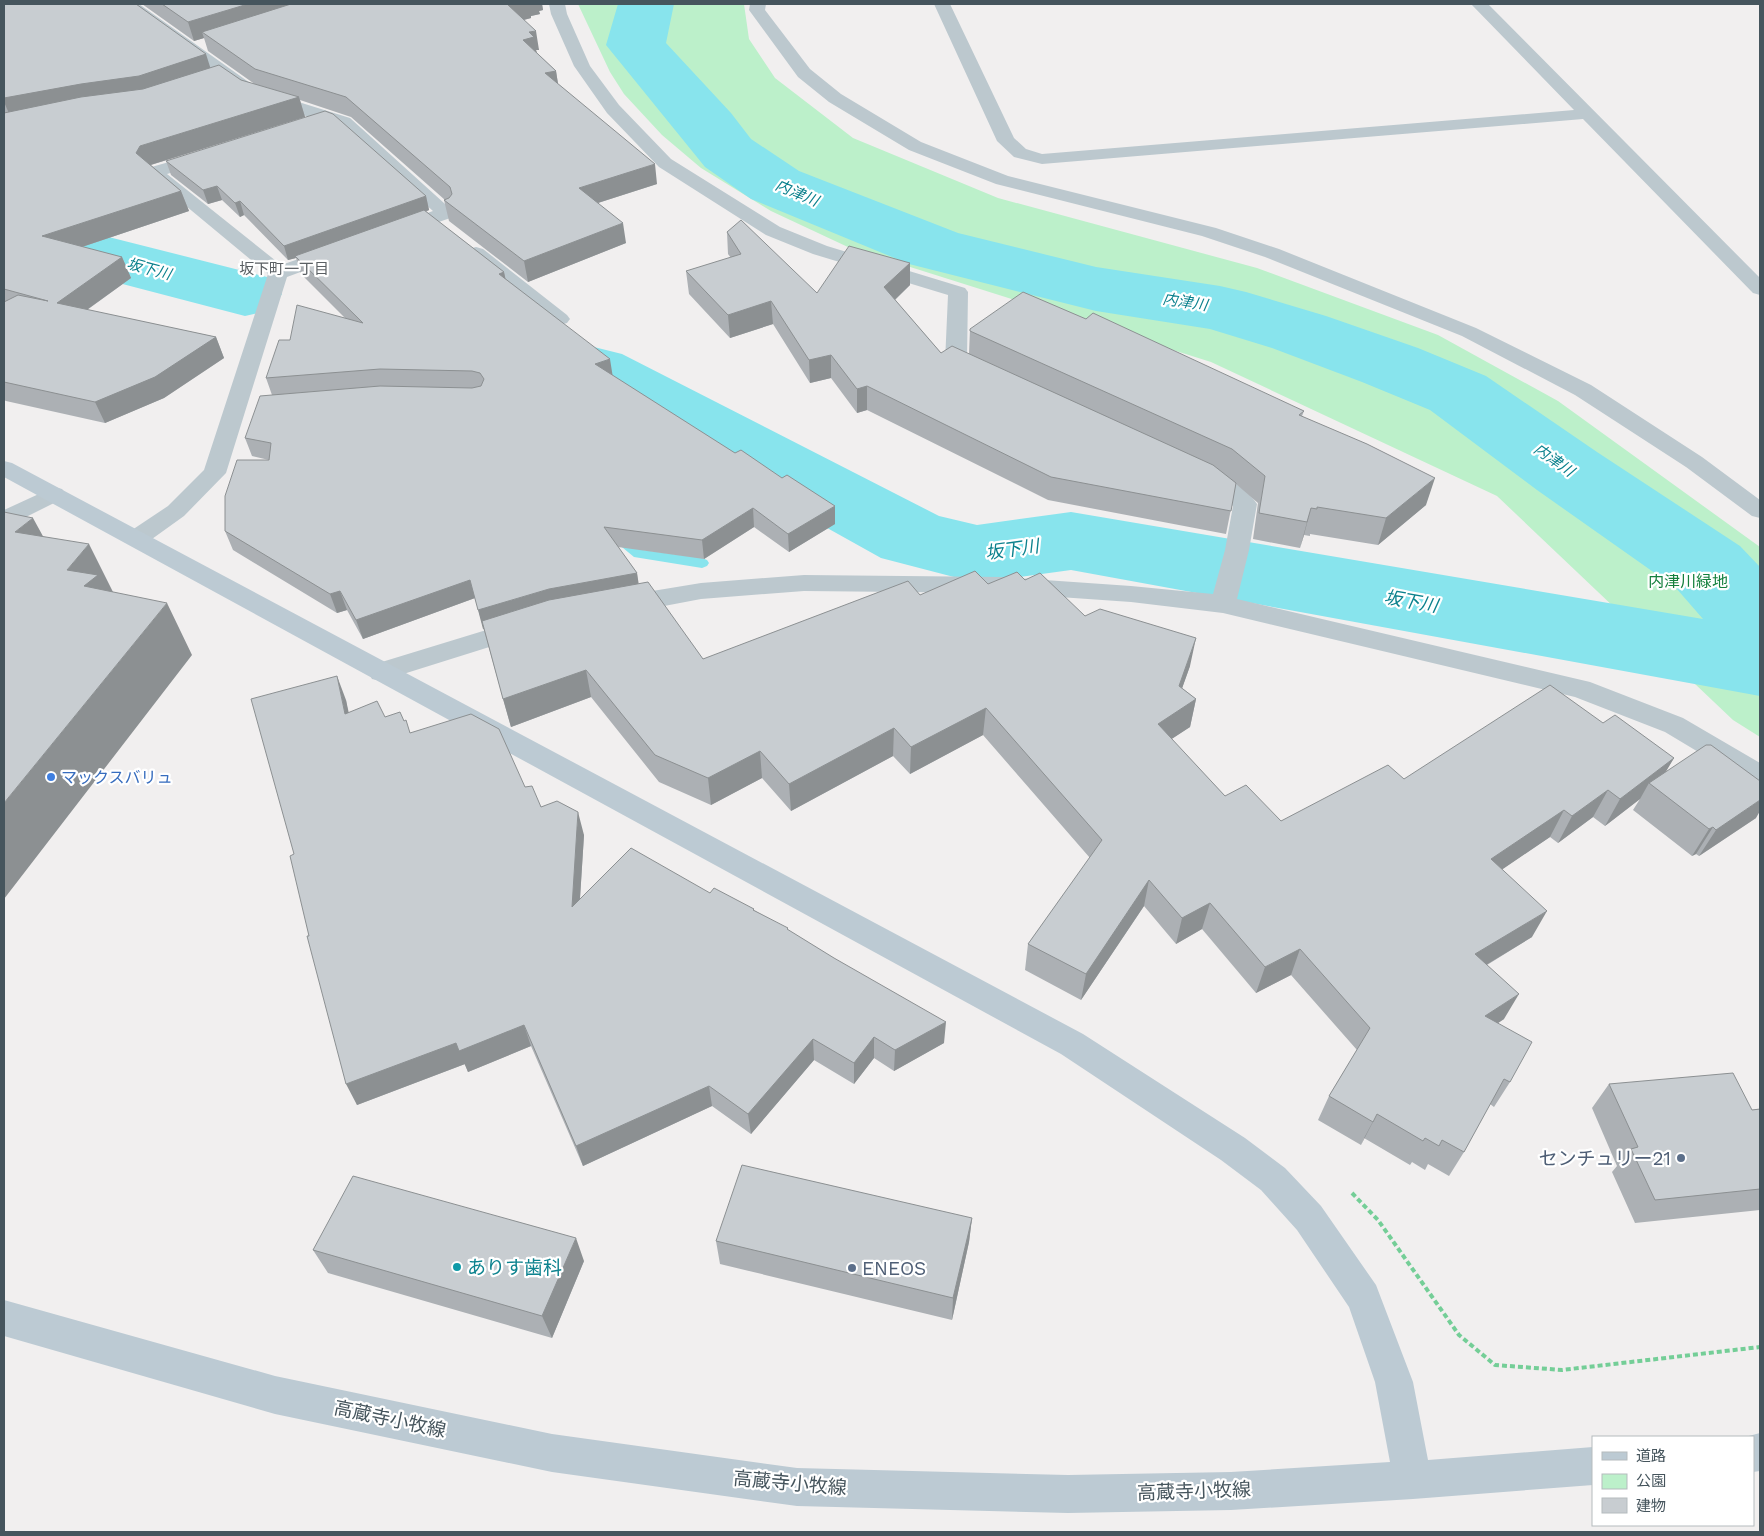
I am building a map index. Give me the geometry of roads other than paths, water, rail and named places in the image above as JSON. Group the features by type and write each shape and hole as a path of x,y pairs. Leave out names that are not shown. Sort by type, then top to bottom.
{"street":[{"path":"129,4 254,94 326,118 344,122 446,213 446,230"},
{"path":"558,4 559,14 582,66 613,109 665,163 773,231 820,250 958,292 956,362 992,378"},
{"path":"758,4 757,10 804,73 835,98 915,146 1002,180 1209,232 1272,253 1469,332 1583,390 1694,462 1760,510"},
{"path":"942,4 1006,141 1020,153 1042,160 1586,114"},
{"path":"1478,4 1760,289"},
{"path":"191,48 209,43"},
{"path":"211,81 229,75"},
{"path":"299,126 326,118"},
{"path":"218,152 154,172 278,273"},
{"path":"377,238 446,230 560,319"},
{"path":"278,273 350,247"},
{"path":"137,538 176,511 215,473 246,407 278,273"},
{"path":"1181,465 1216,482 1245,504 1237,550 1224,597"},
{"path":"4,468 137,538 381,672 1072,1044 1233,1149 1265,1173 1309,1218 1363,1297 1394,1382 1413,1480"},
{"path":"4,519 54,494"},
{"path":"599,610 701,591 804,583 1002,585 1131,594 1224,597 1581,689 1674,725 1760,776"},
{"path":"381,672 543,621"},
{"name":"高蔵寺小牧線","path":"4,1318 275,1395 552,1453 796,1487 1068,1494 1231,1491 1413,1480 1592,1466"}],"waterway":[{"name":"内津川","path":"646,4 636,45 708,127 728,153 775,185 934,249 1096,289 1220,308 1299,332 1390,365 1458,393 1567,471 1708,567 1760,623"},
{"name":"坂下川","path":"4,208 33,233 48,243 245,294"},
{"name":"坂下川","path":"526,353 594,371 912,538 977,554 1071,541 1760,662"},
{"path":"616,535 639,554 702,563"},
{"path":"887,548 912,538"}],"place":[{"name":"マックスバリュ","path":"51,777"},
{"name":"センチュリー21","path":"1681,1158"},
{"name":"ありす歯科","path":"457,1267"},
{"name":"ENEOS","path":"852,1268"}],"district":[{"name":"坂下町一丁目","path":"284,269"}],"park label":[{"name":"内津川緑地","path":"1688,581"}]}
